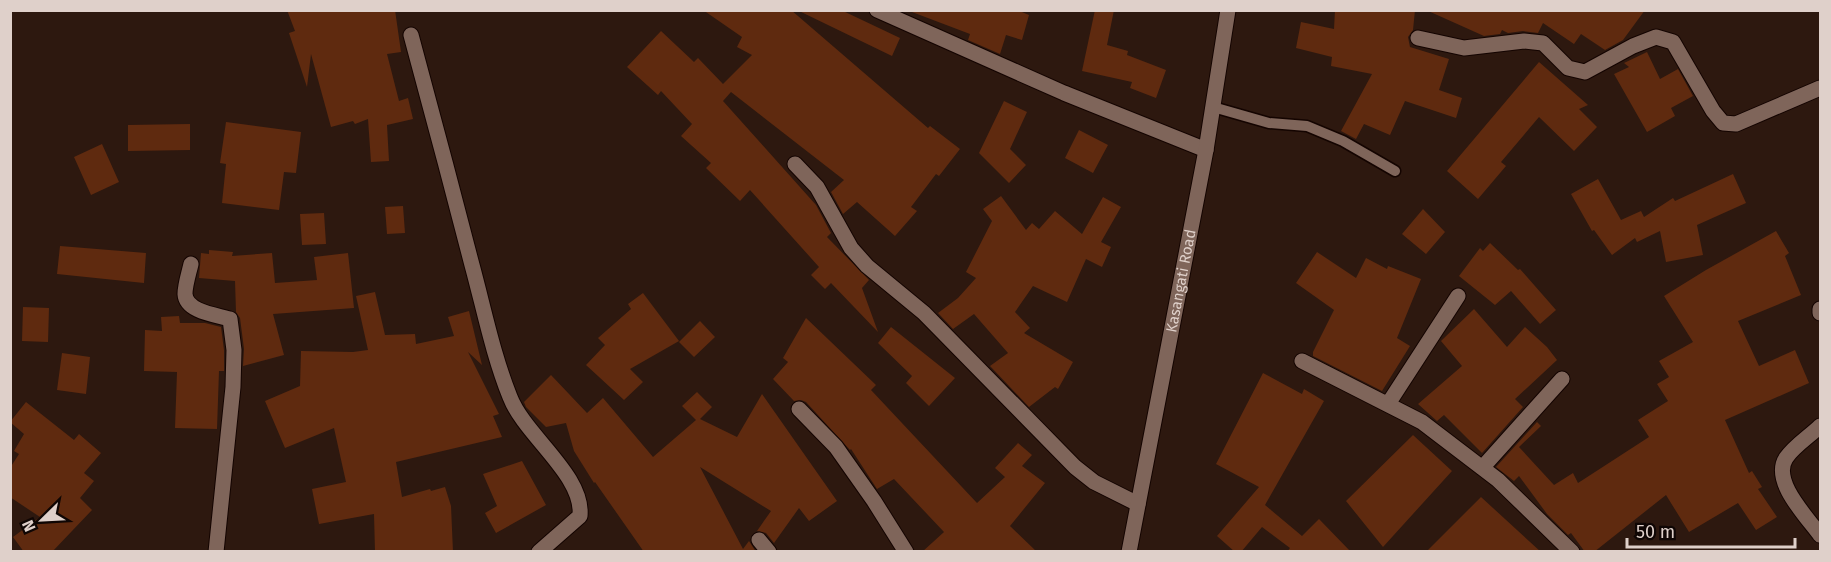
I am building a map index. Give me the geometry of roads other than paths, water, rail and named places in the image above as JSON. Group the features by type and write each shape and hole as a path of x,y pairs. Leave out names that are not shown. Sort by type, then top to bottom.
{"street":[{"path":"877,10 1064,93 1206,150"},
{"name":"Kasangati Road","path":"1129,552 1206,150 1228,10"},
{"path":"411,35 510,399 576,488 581,504 580,516 539,552"},
{"path":"1418,38 1464,48 1524,41 1543,43 1568,68 1585,72 1633,46 1656,37 1673,42 1713,111 1723,123 1736,124 1821,88"},
{"path":"795,164 817,187 851,248 867,266 924,313 1075,467 1094,482 1138,504"},
{"path":"191,264 185,295 189,303 197,309 230,319 234,350 233,387 216,552"},
{"path":"1388,404 1458,296"},
{"path":"1302,361 1422,422 1498,480 1568,550"},
{"path":"1482,468 1562,379"},
{"path":"798,409 836,447 906,552"},
{"path":"1821,426 1787,455 1781,472 1793,499 1821,535"}],"lane":[{"path":"1213,107 1269,123 1307,126 1342,141 1395,171"}]}
